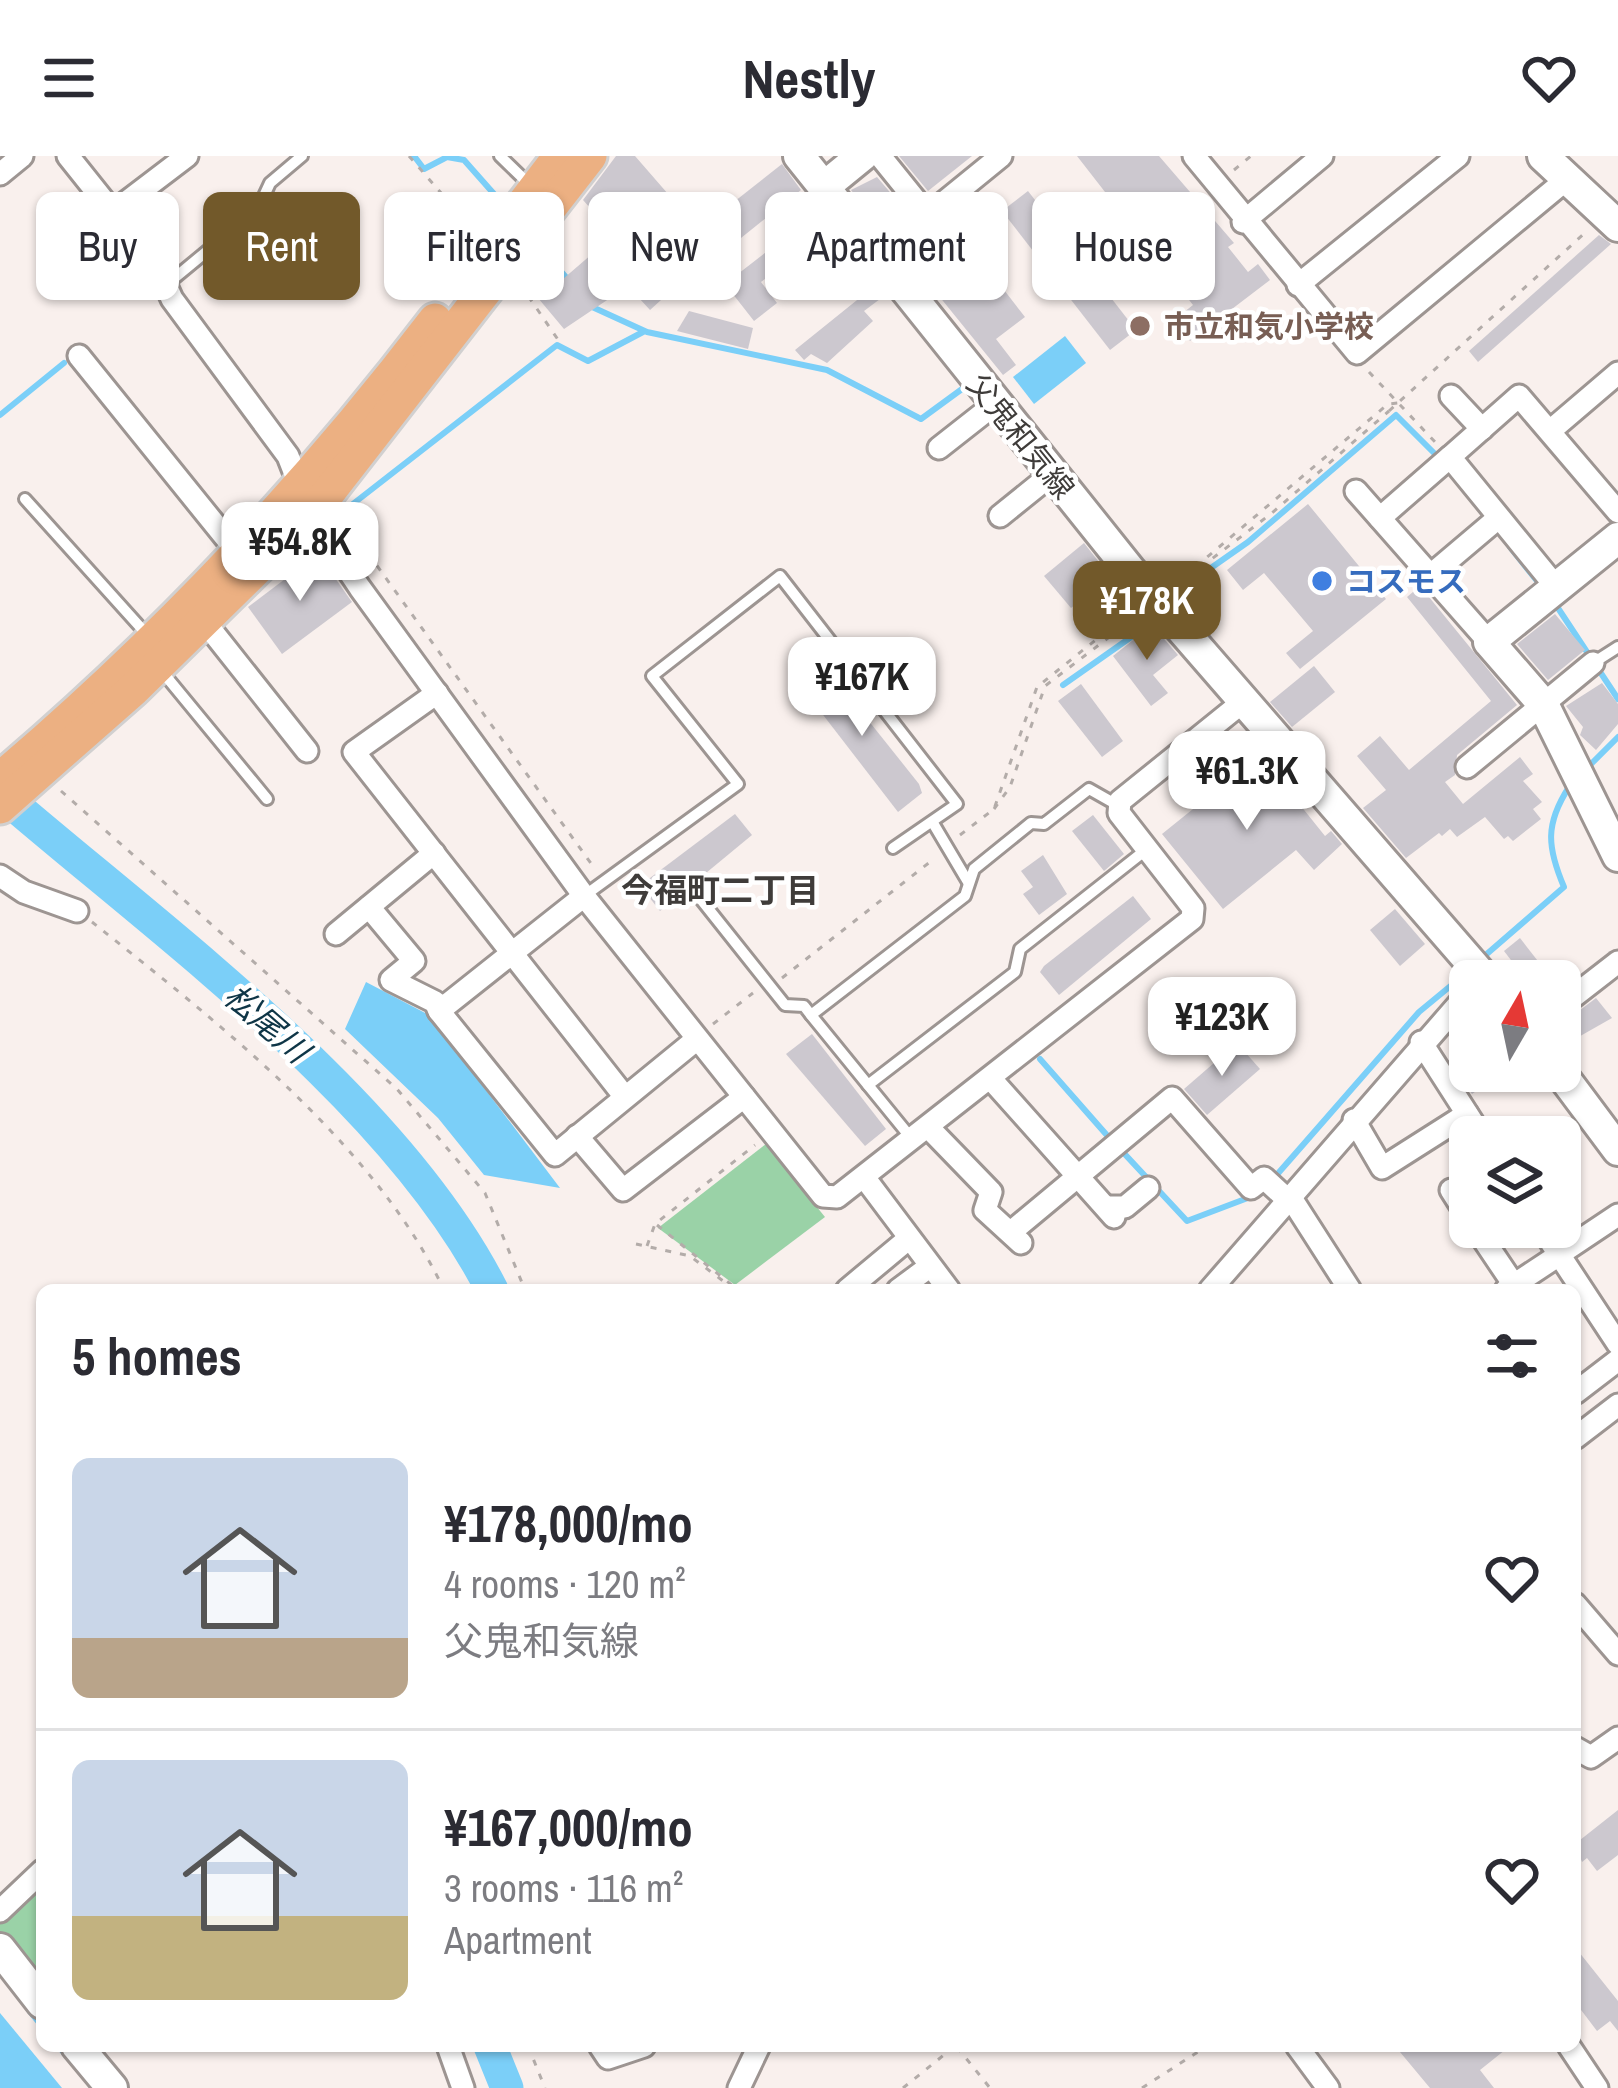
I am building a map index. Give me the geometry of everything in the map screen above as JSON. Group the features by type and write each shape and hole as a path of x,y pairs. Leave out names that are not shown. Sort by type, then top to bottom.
{"main road":[{"path":"533,192 560,156"},
{"path":"557,192 590,156"},
{"name":"父鬼和気線","path":"800,156 994,404 1052,474 1166,590 1244,701 1462,960"},
{"path":"824,187 862,156"},
{"path":"1543,156 1607,224"},
{"path":"155,654 204,621 316,502 465,300"},
{"path":"0,807 24,774 155,654 238,553 316,502"},
{"path":"1618,538 1489,642 1543,704 1618,856"},
{"path":"1575,1092 1618,1150"},
{"path":"0,1949 36,1995"},
{"path":"82,2052 112,2088"}],"street":[{"path":"0,174 22,156"},
{"path":"68,156 96,192"},
{"path":"140,192 187,156"},
{"path":"880,156 922,208 936,208 1001,156"},
{"path":"1194,156 1357,353 1567,179"},
{"path":"1244,222 1322,156"},
{"path":"1298,285 1458,156"},
{"path":"177,300 279,442 437,693 593,891 697,1039 823,1196 838,1197 1192,919 1192,908 1119,806 1244,701"},
{"path":"79,356 238,553"},
{"path":"1550,430 1618,374"},
{"path":"1451,396 1482,429"},
{"path":"1380,518 1520,396 1618,512"},
{"path":"939,448 994,404"},
{"path":"1447,463 1493,523 1557,588"},
{"path":"1000,516 1052,474"},
{"path":"1356,490 1489,642"},
{"path":"1432,574 1493,523"},
{"path":"204,621 263,679 305,739"},
{"path":"1467,767 1596,662"},
{"path":"437,693 354,752 625,1097"},
{"path":"336,934 434,853"},
{"path":"0,876 24,892 77,911"},
{"path":"439,1011 593,891"},
{"path":"369,907 414,961 392,980 435,1001 555,1155 697,1039"},
{"path":"1581,991 1618,962"},
{"path":"1217,1284 1449,1014"},
{"path":"1354,1120 1382,1168 1467,1114 1421,1042"},
{"path":"991,1079 1110,1212 1142,1200"},
{"path":"920,1133 992,1192 980,1217 1016,1237 1164,1089 1251,1188 1264,1178 1290,1200 1346,1284"},
{"path":"578,1136 623,1190 744,1097"},
{"path":"863,1177 944,1284"},
{"path":"1515,1284 1618,1215"},
{"path":"854,1284 907,1240"},
{"path":"1483,1248 1508,1284"},
{"path":"1559,1248 1618,1344"},
{"path":"906,1284 929,1267"},
{"path":"1581,1388 1618,1360"},
{"path":"1581,1433 1618,1405"},
{"path":"1581,1611 1618,1654"},
{"path":"1581,1751 1592,1757 1618,1738"},
{"path":"0,1911 36,1877"},
{"path":"450,2052 463,2088"},
{"path":"739,2088 756,2052"},
{"path":"1303,2052 1328,2078"},
{"path":"1573,2052 1597,2088 1618,2071"}],"lane":[{"path":"179,274 258,209 270,183 302,156"},
{"path":"500,156 535,189"},
{"path":"25,500 155,654 267,799"},
{"path":"593,891 738,784 652,676 780,576 957,804 893,848"},
{"path":"1596,662 1618,647"},
{"path":"811,1015 965,896 974,868 1030,824 1044,824 1090,789 1119,806"},
{"path":"933,823 968,882"},
{"path":"868,1085 1015,972 1020,950 1147,849"},
{"path":"699,897 785,1005 804,1006 868,1085 920,1133"}],"path":[{"path":"409,156 440,192"},
{"path":"1217,184 1251,156"},
{"path":"994,809 1037,687 1272,513 1607,224"},
{"path":"532,300 561,344"},
{"path":"1357,353 1447,463"},
{"path":"722,1037 712,1024 768,983 778,981 994,809 1010,787 1045,686 1388,404 1398,403"},
{"path":"316,502 594,861 593,891"},
{"path":"24,774 397,1089 485,1193 523,1284"},
{"path":"77,911 335,1136 400,1208 441,1284"},
{"path":"647,1246 655,1224 761,1140"},
{"path":"655,1224 729,1284"},
{"path":"635,1244 690,1256 728,1284"},
{"path":"531,2052 545,2088"},
{"path":"903,2088 948,2052"},
{"path":"960,2052 991,2088"},
{"path":"1142,2088 1198,2052"}],"green space":[{"path":"766,1144 825,1217 736,1284 658,1228"},
{"path":"36,1889 36,1980 0,1934 0,1922"}],"water":[{"path":"1065,336 1086,363 1034,404 1013,377"},
{"path":"366,982 429,1015 560,1188 484,1175 438,1118 345,1029"},
{"path":"0,2013 62,2088 0,2088"}],"building":[{"path":"616,156 635,156 666,192 589,192"},
{"path":"899,156 972,156 928,191"},
{"path":"1077,156 1159,156 1190,192 1105,192"},
{"path":"782,164 801,190 765,192 765,219 741,238 741,196"},
{"path":"877,177 890,192 853,192"},
{"path":"1028,191 1032,196 1032,250 1008,219 1008,206"},
{"path":"1215,221 1234,243 1228,247 1248,272 1258,264 1270,280 1190,341 1174,320 1193,305 1189,300 1215,300"},
{"path":"1599,235 1611,244 1478,362 1469,351"},
{"path":"765,253 761,282 765,300 777,303 754,321 738,300 741,272"},
{"path":"588,257 588,300 607,300 564,329 540,300 564,300 564,278"},
{"path":"1008,295 1025,317 996,339 1016,365 1003,375 942,300 1008,300"},
{"path":"641,300 661,300 650,310"},
{"path":"857,300 879,300 864,311 873,321 827,363 811,354 804,360 795,350"},
{"path":"1071,300 1113,300 1136,330 1110,350"},
{"path":"689,311 753,328 748,349 677,331"},
{"name":"コスモス","path":"1308,504 1386,599 1300,669 1286,653 1313,631 1264,573 1243,590 1227,570"},
{"path":"1084,543 1110,576 1071,608 1044,576"},
{"path":"318,554 352,602 282,654 248,607"},
{"path":"1420,586 1517,705 1457,755 1455,775 1445,782 1463,804 1520,757 1533,774 1523,781 1542,802 1533,809 1541,819 1513,841 1508,836 1504,839 1485,817 1457,837 1450,829 1442,836 1439,833 1406,858 1363,808 1386,790 1357,756 1380,736 1409,770 1491,701 1407,597"},
{"path":"1555,614 1585,650 1548,680 1517,644"},
{"path":"1152,625 1178,655 1153,675 1168,693 1151,706 1113,656"},
{"path":"825,666 919,784 922,793 898,812 800,685"},
{"path":"1314,666 1335,692 1292,727 1270,702"},
{"path":"1602,683 1618,704 1618,724 1596,750 1580,735 1583,727 1566,706"},
{"path":"1081,684 1123,741 1102,757 1058,701"},
{"path":"1260,755 1325,836 1331,831 1342,844 1314,870 1296,850 1223,909 1162,834"},
{"path":"735,814 752,835 660,911 642,888 646,881"},
{"path":"1093,815 1124,854 1104,871 1072,831"},
{"path":"1043,855 1067,894 1039,915 1023,894 1033,887 1021,871"},
{"path":"1133,896 1151,919 1059,995 1040,972 1044,966"},
{"path":"1395,909 1425,944 1400,966 1370,930"},
{"path":"1520,938 1537,960 1511,960 1504,951"},
{"path":"1596,998 1612,1018 1581,1036 1581,1009"},
{"path":"812,1034 886,1129 865,1146 786,1054"},
{"path":"1237,1043 1260,1069 1207,1115 1184,1089"},
{"path":"1618,1810 1618,1855 1597,1871 1587,1858 1582,1862 1581,1839"},
{"path":"1581,1955 1618,2001 1618,2031 1610,2021 1597,2031 1581,2010"},
{"path":"1400,2052 1502,2052 1480,2070 1494,2088 1430,2088"}],"waterway":[{"path":"414,156 424,169 447,157 464,160 492,192"},
{"path":"564,275 570,282"},
{"path":"590,306 647,332 827,370 921,419 962,389"},
{"path":"349,507 557,345 588,361 643,332"},
{"path":"0,415 64,363"},
{"path":"1184,603 1178,591 1248,542 1396,415 1438,457"},
{"path":"1510,547 1541,586"},
{"path":"1554,602 1618,699"},
{"path":"1063,685 1154,621"},
{"path":"1589,766 1618,737"},
{"path":"1481,959 1564,887 1551,836 1569,787"},
{"name":"松尾川","path":"0,793 201,961 337,1086 450,1220 488,1284"},
{"path":"1274,1178 1419,1012 1449,987"},
{"path":"1040,1059 1112,1141"},
{"path":"1120,1149 1187,1221 1253,1196"},
{"path":"29,2010 36,2019"},
{"path":"63,2052 68,2057"},
{"name":"松尾川","path":"492,2052 507,2088"}],"place":[{"name":"市立和気小学校","path":"1140,326"},
{"name":"コスモス","path":"1322,581"}],"district":[{"name":"今福町二丁目","path":"720,890"}]}
